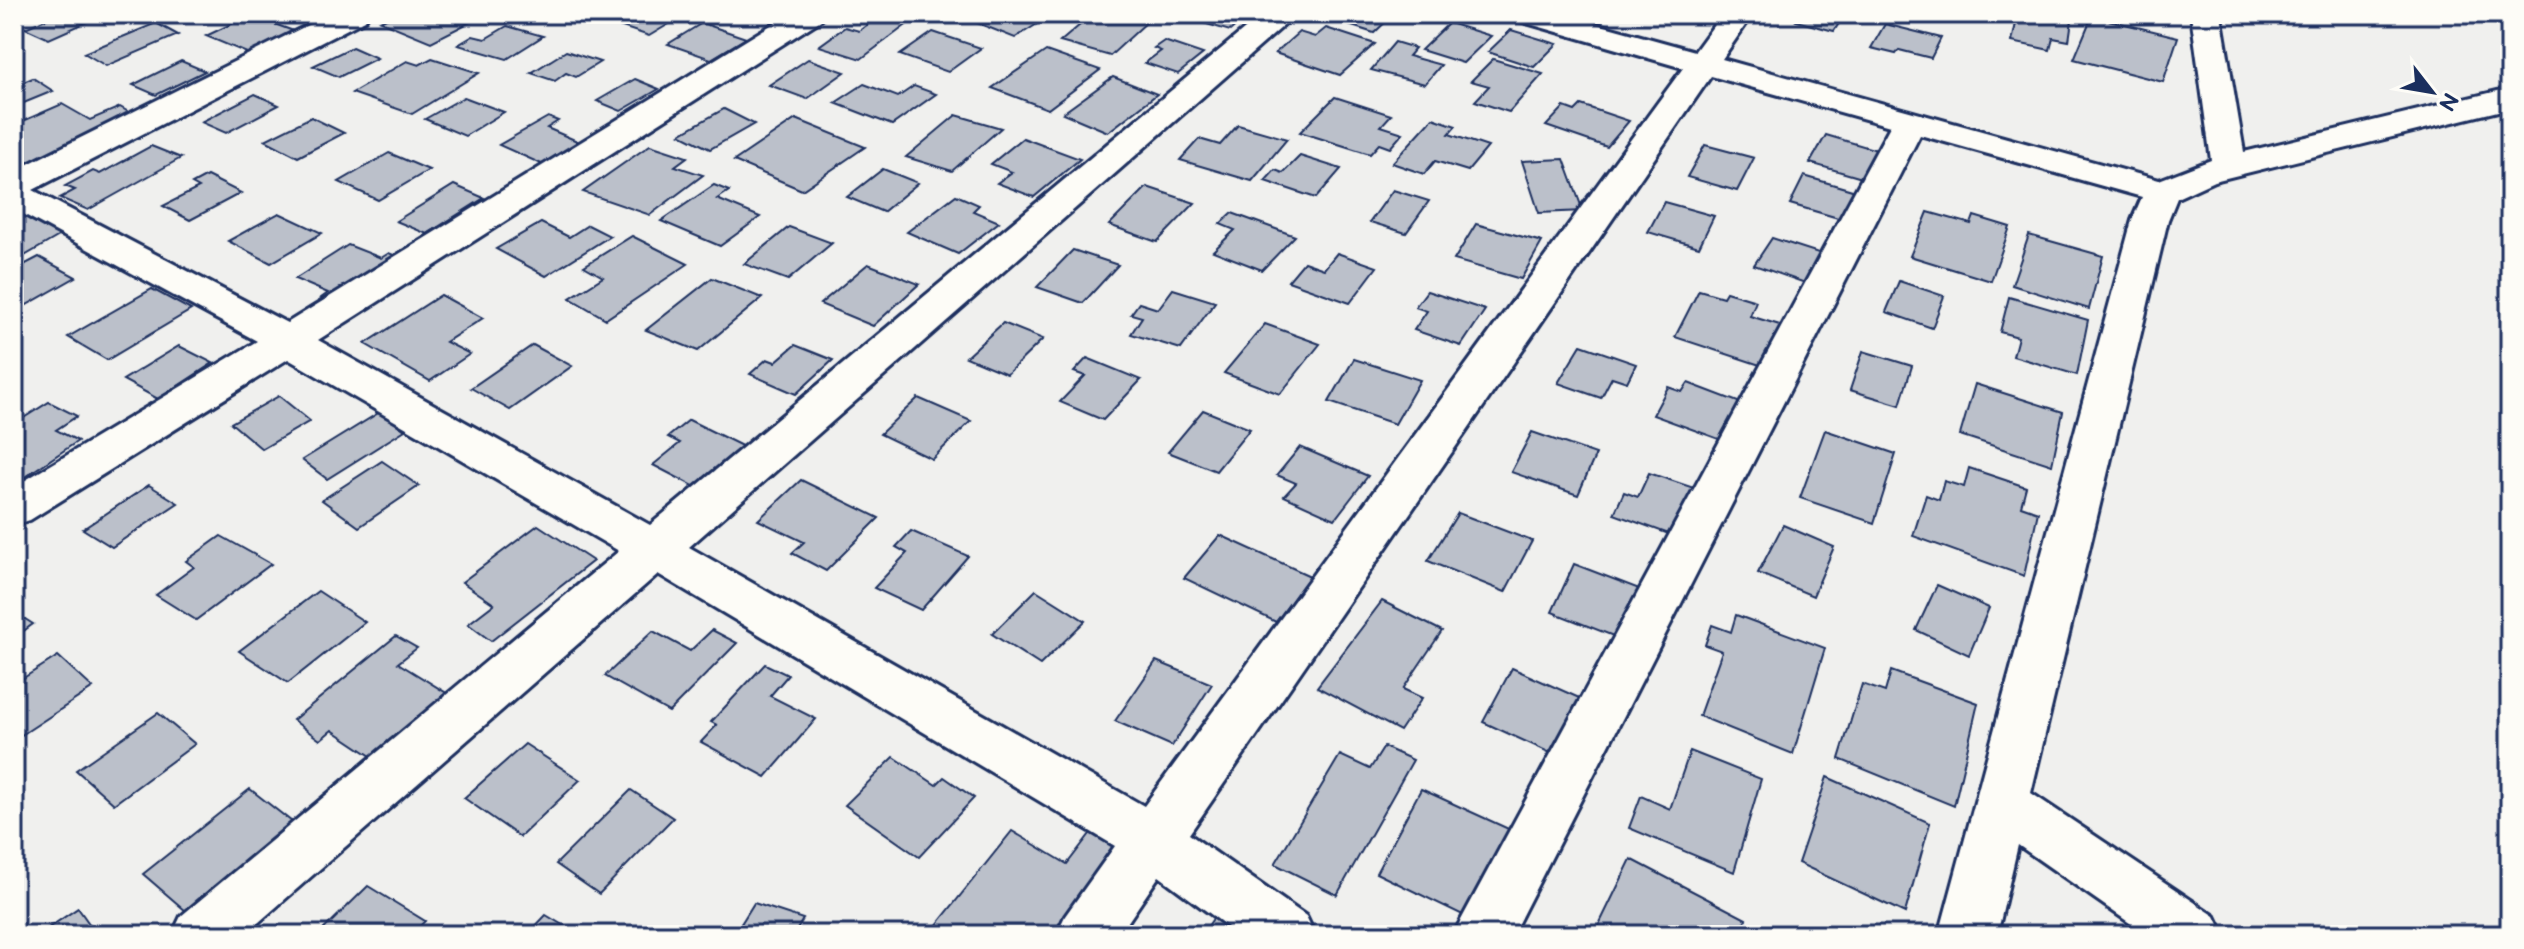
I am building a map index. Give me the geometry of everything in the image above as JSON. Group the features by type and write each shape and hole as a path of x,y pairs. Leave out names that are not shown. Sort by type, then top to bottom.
{"street":[{"path":"14,185 354,14"},
{"path":"14,508 288,341 810,14"},
{"path":"201,935 1282,14"},
{"path":"1527,14 2162,192 2229,166 2510,98"},
{"path":"1085,935 1738,14"},
{"path":"2206,14 2229,166"},
{"path":"1482,935 1909,123"},
{"path":"1968,935 2150,220 2162,192"},
{"path":"14,194 288,341 652,548 1152,839 1286,935"},
{"path":"2002,803 2195,935"}],"building":[{"path":"57,14 86,14 96,18 49,39 25,28"},
{"path":"252,14 282,15 269,22 299,33 254,56 206,36"},
{"path":"394,14 486,14 431,42 380,21"},
{"path":"602,14 684,15 649,36 595,18"},
{"path":"989,14 1053,14 1015,38 975,22"},
{"path":"1083,14 1121,14 1148,21 1110,56 1060,42 1087,19 1080,17"},
{"path":"1173,14 1249,14 1230,31"},
{"path":"1340,14 1394,14 1374,33 1333,20"},
{"path":"1801,14 1845,14 1834,31 1796,21"},
{"path":"2018,14 2045,14 2072,20 2069,41 2053,38 2050,50 2012,42"},
{"path":"880,15 909,23 861,59 819,46 845,27 859,31"},
{"path":"2092,16 2178,37 2163,82 2074,59"},
{"path":"156,23 178,35 106,66 84,53"},
{"path":"702,23 746,38 711,59 668,44"},
{"path":"1449,23 1491,36 1463,63 1421,50"},
{"path":"1885,24 1941,38 1931,58 1899,50 1896,54 1871,48"},
{"path":"507,26 543,36 507,59 458,45 473,36 485,39"},
{"path":"1326,28 1375,44 1340,75 1275,53 1299,32 1315,37"},
{"path":"1511,30 1557,44 1534,67 1488,52"},
{"path":"933,32 981,48 948,72 900,55"},
{"path":"1164,41 1203,54 1178,74 1145,63 1161,51 1154,48"},
{"path":"1395,42 1415,48 1408,56 1441,65 1425,84 1371,70"},
{"path":"352,47 377,58 339,77 313,66"},
{"path":"566,51 600,62 576,77 566,73 555,81 531,73"},
{"path":"1046,51 1100,70 1048,109 992,88"},
{"path":"432,58 479,73 412,114 352,93 407,61 419,65"},
{"path":"808,59 845,72 807,99 769,85"},
{"path":"1493,59 1543,74 1509,112 1475,101 1489,86 1471,81"},
{"path":"181,61 205,71 156,95 133,85"},
{"path":"1113,77 1157,94 1108,132 1063,113"},
{"path":"33,78 53,91 14,107 14,86"},
{"path":"635,79 659,89 621,111 597,101"},
{"path":"864,84 898,97 914,86 936,94 892,125 835,103"},
{"path":"255,94 279,105 226,133 201,122"},
{"path":"464,97 504,112 465,136 425,119"},
{"path":"1335,97 1391,115 1381,126 1403,133 1390,148 1379,144 1370,154 1300,132"},
{"path":"62,104 90,120 120,107 139,118 23,171 14,165 14,125"},
{"path":"1581,105 1629,121 1607,147 1546,126 1564,107 1575,111"},
{"path":"724,109 754,124 710,149 680,134"},
{"path":"956,115 1001,128 952,171 906,157"},
{"path":"311,117 344,133 298,157 265,140"},
{"path":"548,117 558,121 547,128 591,147 555,170 499,145"},
{"path":"1433,118 1456,126 1449,134 1488,147 1468,171 1435,161 1424,174 1392,163"},
{"path":"796,119 865,147 802,190 734,161"},
{"path":"1238,125 1287,139 1252,181 1180,160 1199,139 1220,145"},
{"path":"1826,135 1877,150 1862,178 1810,163"},
{"path":"1023,138 1080,159 1034,197 997,183 1012,172 991,164"},
{"path":"650,145 687,157 675,166 703,175 650,215 583,192"},
{"path":"1705,145 1754,158 1737,191 1687,177"},
{"path":"151,146 181,158 88,210 60,198 75,190 65,186 93,171 100,174"},
{"path":"389,153 429,170 378,200 339,182"},
{"path":"1300,156 1341,169 1316,198 1265,181 1275,170 1283,173"},
{"path":"1564,159 1583,211 1539,213 1522,161"},
{"path":"883,169 918,183 883,212 847,197"},
{"path":"207,176 241,193 190,220 163,206 199,188 192,184"},
{"path":"1804,176 1859,192 1845,220 1790,204"},
{"path":"454,185 484,198 427,234 396,221"},
{"path":"714,185 729,191 717,199 760,217 720,246 661,221"},
{"path":"1147,187 1195,203 1157,242 1109,225"},
{"path":"1393,190 1429,201 1406,233 1370,222"},
{"path":"956,195 979,205 973,211 999,222 958,254 907,232"},
{"path":"1664,202 1714,216 1699,247 1648,232"},
{"path":"1928,212 1971,224 1974,216 2010,227 1991,281 1910,256"},
{"path":"279,213 322,233 271,263 228,241"},
{"path":"1232,213 1295,236 1262,270 1213,251 1235,230 1220,224"},
{"path":"25,216 66,232 14,262 14,222"},
{"path":"541,223 569,237 588,225 610,236 546,276 496,249"},
{"path":"1476,224 1542,242 1521,279 1454,260"},
{"path":"789,227 832,243 788,280 744,264"},
{"path":"2029,235 2103,256 2089,309 2012,285"},
{"path":"632,236 688,264 606,319 570,298 603,277 584,266"},
{"path":"1772,238 1828,256 1811,285 1754,265"},
{"path":"348,245 381,258 389,253 406,260 337,306 321,298 328,293 295,279"},
{"path":"1073,250 1118,265 1083,303 1037,287"},
{"path":"1337,253 1377,267 1350,303 1288,281 1304,262 1324,269"},
{"path":"39,257 76,277 16,311 14,270"},
{"path":"868,264 919,284 873,326 820,304"},
{"path":"712,278 762,298 698,351 646,330"},
{"path":"1899,281 1944,296 1932,328 1886,312"},
{"path":"152,289 191,310 107,360 68,337"},
{"path":"1173,289 1215,302 1181,349 1131,334 1142,317 1131,314 1139,303 1158,309"},
{"path":"1699,290 1723,297 1726,292 1756,301 1750,316 1783,326 1766,367 1675,337"},
{"path":"1427,291 1485,310 1461,346 1414,330 1427,311 1415,307"},
{"path":"441,295 483,318 446,342 470,354 430,381 365,344"},
{"path":"2009,297 2088,320 2077,375 2013,356 2018,337 2000,332"},
{"path":"1003,323 1043,339 1007,374 966,357"},
{"path":"1265,324 1320,344 1280,394 1224,373"},
{"path":"533,345 572,366 510,410 471,388"},
{"path":"795,345 833,360 796,394 750,374 767,359 775,362"},
{"path":"1581,345 1636,364 1627,382 1612,377 1601,398 1558,383"},
{"path":"179,346 213,363 158,399 123,380"},
{"path":"1863,351 1912,366 1900,405 1850,390"},
{"path":"1087,358 1141,380 1103,420 1060,402 1085,376 1074,372"},
{"path":"1354,359 1420,380 1395,424 1329,402"},
{"path":"1688,383 1746,405 1727,442 1653,415 1668,387 1682,392"},
{"path":"1975,384 2063,412 2052,465 1960,435"},
{"path":"279,396 310,421 262,449 231,423"},
{"path":"918,398 971,421 932,459 880,434"},
{"path":"49,402 77,416 56,430 78,441 14,484 14,424"},
{"path":"1203,410 1250,429 1216,471 1168,452"},
{"path":"380,412 405,430 327,479 302,460"},
{"path":"689,420 752,451 705,492 653,465 680,443 668,437"},
{"path":"1825,430 1896,454 1874,523 1800,498"},
{"path":"1532,432 1596,454 1578,495 1511,472"},
{"path":"1300,447 1368,476 1335,519 1284,496 1296,483 1277,475"},
{"path":"382,461 419,486 359,527 322,500"},
{"path":"1969,468 2026,487 2021,506 2038,512 2024,576 1913,536 1926,495 1939,500 1944,481 1964,487"},
{"path":"1649,473 1697,489 1677,537 1614,514 1624,492 1638,497"},
{"path":"801,480 879,518 826,571 792,553 804,542 758,520"},
{"path":"149,485 178,503 112,547 83,529"},
{"path":"1458,513 1532,541 1505,592 1428,561"},
{"path":"538,525 593,561 491,641 468,624 494,604 462,582"},
{"path":"1783,525 1834,547 1813,596 1758,573"},
{"path":"911,531 968,556 921,610 874,588 907,553 896,547"},
{"path":"1220,535 1310,576 1276,622 1184,578"},
{"path":"221,536 271,564 196,620 156,595 194,567 186,561"},
{"path":"1574,564 1642,590 1621,639 1552,612"},
{"path":"1937,585 1989,608 1969,655 1916,630"},
{"path":"1036,590 1085,621 1040,665 992,634"},
{"path":"318,591 365,622 288,683 239,651"},
{"path":"1382,601 1442,631 1403,689 1422,698 1400,731 1317,687"},
{"path":"14,612 33,624 14,638"},
{"path":"1736,615 1825,648 1793,754 1699,716 1722,651 1705,645 1712,625 1731,632"},
{"path":"712,630 737,643 669,712 605,676 653,631 690,651"},
{"path":"396,636 417,648 398,663 448,694 374,758 332,730 320,740 293,720"},
{"path":"58,656 93,688 14,740 14,684"},
{"path":"1156,661 1212,684 1172,746 1115,721"},
{"path":"765,664 788,675 770,696 816,719 766,777 701,742 717,725 711,722"},
{"path":"1512,668 1586,701 1557,756 1483,722"},
{"path":"1891,671 1978,703 1954,806 1839,759 1862,684 1885,692"},
{"path":"158,713 195,744 114,804 76,770"},
{"path":"525,744 580,780 520,837 464,798"},
{"path":"1384,747 1413,760 1337,895 1275,864 1340,755 1370,769"},
{"path":"1690,751 1761,779 1734,872 1629,828 1641,796 1670,809"},
{"path":"894,757 936,785 944,777 974,798 919,857 845,805"},
{"path":"1827,777 1930,823 1905,913 1798,863"},
{"path":"250,789 301,829 194,918 143,874"},
{"path":"1421,789 1513,831 1473,920 1376,873"},
{"path":"631,790 673,818 599,894 556,864"},
{"path":"1096,826 1125,843 1058,935 951,935 936,926 1012,831 1067,864"},
{"path":"1631,859 1746,919 1740,935 1594,935"},
{"path":"368,886 425,921 411,935 318,935"},
{"path":"754,903 803,919 794,935 734,935"},
{"path":"78,908 97,935 38,935"},
{"path":"1218,911 1262,935 1202,935"},
{"path":"546,915 579,935 527,935"}]}
